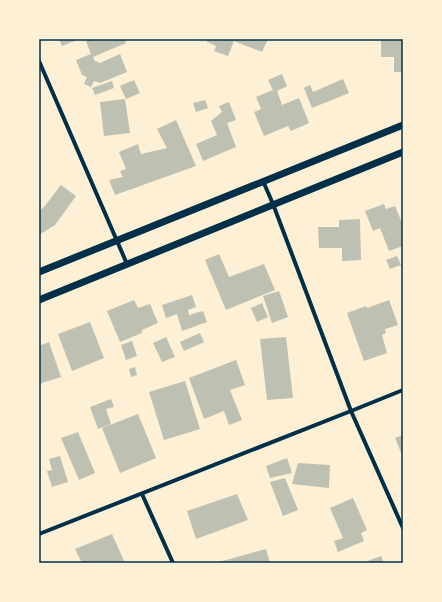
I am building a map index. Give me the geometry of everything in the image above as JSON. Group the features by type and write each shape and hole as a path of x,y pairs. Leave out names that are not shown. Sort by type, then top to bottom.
{"street":[{"path":"39,60 127,264"},
{"path":"39,272 403,125"},
{"path":"39,300 403,152"},
{"path":"263,181 351,411 403,528"},
{"path":"39,534 403,390"},
{"path":"142,494 173,563"}],"building":[{"path":"59,39 80,39 62,46"},
{"path":"90,39 125,39 126,43 93,57 95,61 100,63 120,54 127,72 100,83 94,81 91,87 84,84 87,77 82,75 76,60 91,54 86,41"},
{"path":"208,39 268,39 262,52 234,41 228,56 214,51 216,46 207,42"},
{"path":"381,39 403,39 403,72 394,72 394,57 381,57"},
{"path":"282,74 287,86 277,91 282,105 299,98 309,123 291,131 288,126 264,136 254,112 261,109 256,97 273,90 268,80"},
{"path":"343,79 349,93 312,108 304,88 310,85 313,92"},
{"path":"134,80 140,93 126,99 120,86"},
{"path":"112,81 114,88 95,95 92,88"},
{"path":"125,99 130,133 104,136 100,102"},
{"path":"205,100 208,108 196,112 193,103"},
{"path":"229,102 236,120 227,123 236,147 203,161 196,144 217,135 211,121 222,112 219,106"},
{"path":"176,120 196,166 115,195 109,180 123,177 120,171 126,169 119,152 138,144 141,154 167,148 157,129"},
{"path":"61,185 76,196 55,225 39,235 39,211 44,207"},
{"path":"384,204 386,209 395,206 403,225 403,246 389,251 380,228 373,231 365,211"},
{"path":"360,219 361,260 342,261 342,248 319,248 318,227 339,227 339,220"},
{"path":"219,254 229,277 264,264 275,290 226,310 205,260"},
{"path":"397,256 401,265 390,269 386,260"},
{"path":"279,291 288,317 272,323 263,296"},
{"path":"192,295 196,307 188,310 189,315 203,311 207,322 182,331 177,314 166,318 162,305"},
{"path":"134,300 138,308 150,304 158,323 142,330 142,333 120,342 107,311"},
{"path":"389,300 398,325 385,329 386,333 382,335 387,353 364,361 347,313"},
{"path":"262,303 268,317 257,322 251,308"},
{"path":"90,322 104,358 72,371 58,334"},
{"path":"200,333 204,342 184,351 180,342"},
{"path":"166,337 175,357 162,362 153,343"},
{"path":"286,337 293,398 267,400 260,339"},
{"path":"132,341 137,356 126,360 121,345"},
{"path":"49,342 61,377 39,384 39,346"},
{"path":"236,360 245,385 230,390 242,420 229,425 224,411 204,419 189,378"},
{"path":"135,367 137,375 131,377 129,369"},
{"path":"185,381 200,429 164,440 149,392"},
{"path":"111,399 114,407 106,409 111,424 98,429 90,407"},
{"path":"138,414 156,458 120,473 102,428"},
{"path":"78,432 95,473 79,480 61,438"},
{"path":"403,435 403,457 395,438"},
{"path":"60,456 68,482 52,487 47,471 52,470 49,459"},
{"path":"287,458 292,473 270,478 266,466"},
{"path":"298,463 330,465 329,488 292,484"},
{"path":"285,478 298,510 283,516 270,482"},
{"path":"237,494 248,520 196,539 187,511"},
{"path":"353,498 367,530 361,533 364,541 338,552 334,541 343,538 330,508"},
{"path":"112,534 125,563 82,563 75,549"},
{"path":"266,549 270,563 215,563"},
{"path":"381,556 384,563 362,563"}]}
